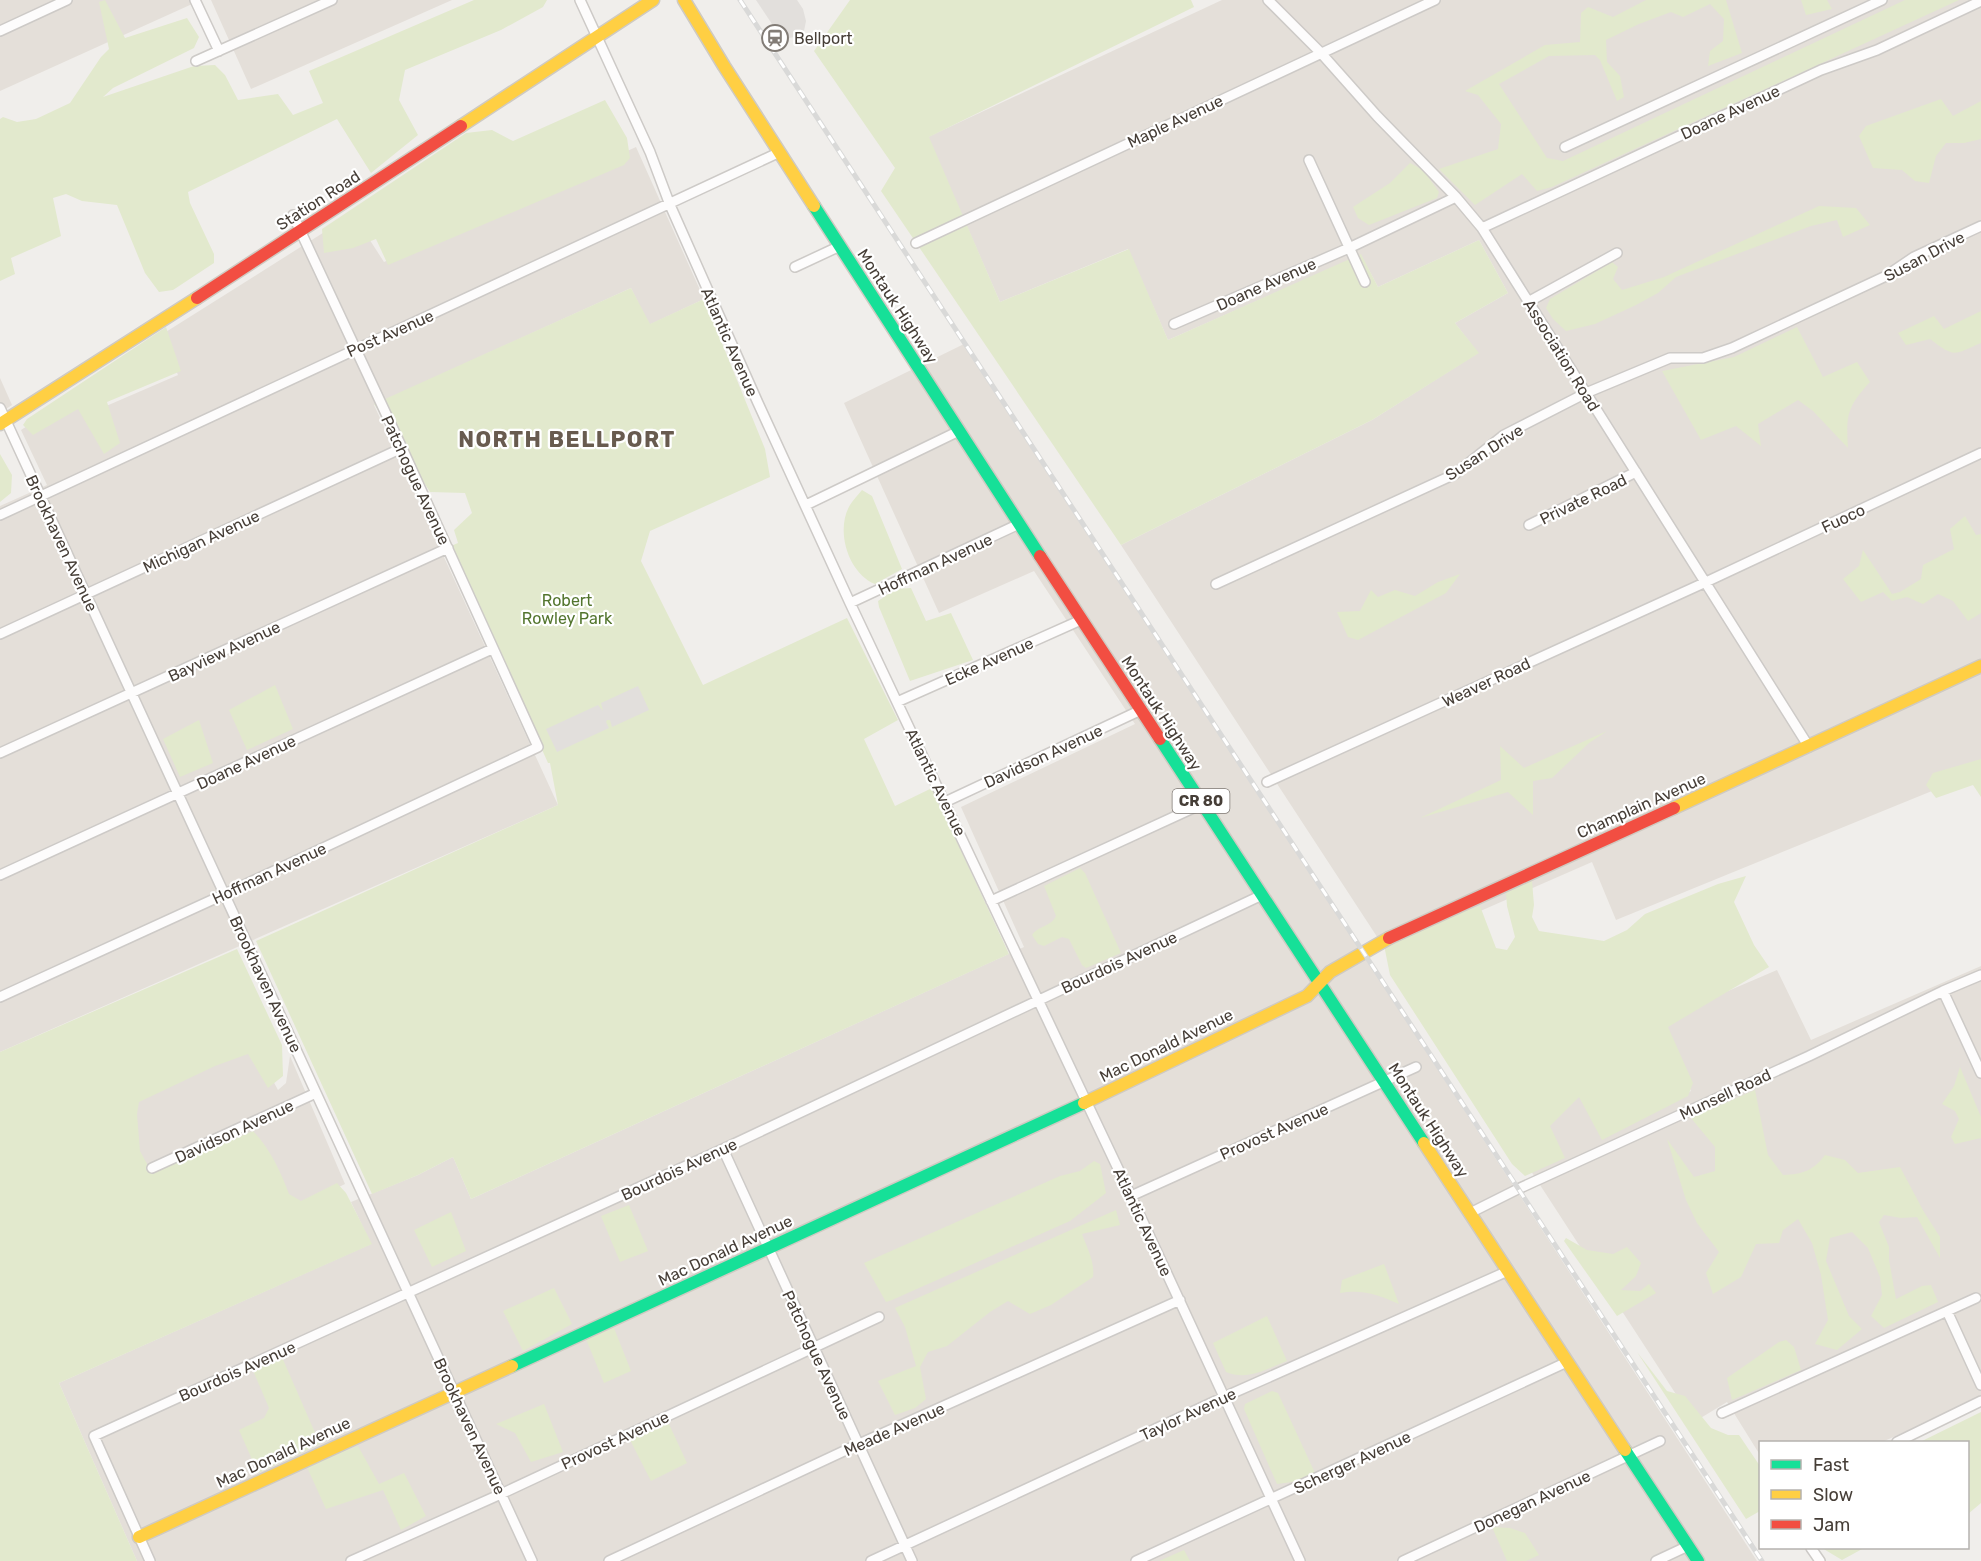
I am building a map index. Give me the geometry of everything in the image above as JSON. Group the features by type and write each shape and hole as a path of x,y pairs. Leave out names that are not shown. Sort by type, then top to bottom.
{"main road":[{"name":"Station Road","path":"3,422 300,232 653,0"},
{"name":"Montauk Highway","path":"684,0 1019,524 1698,1561"},
{"name":"Champlain Avenue","path":"1320,983 1330,972 1382,941 1809,747 1981,666"},
{"name":"Mac Donald Avenue","path":"139,1537 1086,1102 1307,996 1320,983"}],"street":[{"path":"0,31 67,0"},
{"path":"195,0 219,51"},
{"path":"196,61 332,0"},
{"name":"Atlantic Avenue","path":"580,0 650,152 670,205 744,372 850,603 1180,1300 1300,1561"},
{"name":"Association Road","path":"1268,0 1321,53 1377,116 1456,197 1482,228 1809,747"},
{"name":"Maple Avenue","path":"916,243 1435,0"},
{"path":"1565,147 1882,0"},
{"name":"Doane Avenue","path":"1482,228 1821,70 1877,50 1981,1"},
{"name":"Post Avenue","path":"0,515 780,153"},
{"path":"1309,160 1365,282"},
{"name":"Doane Avenue","path":"1174,324 1349,248 1456,197"},
{"name":"Patchogue Avenue","path":"293,215 538,747"},
{"name":"Susan Drive","path":"1216,584 1455,474 1504,435 1586,393 1670,358 1702,358 1732,348 1886,276 1914,257 1981,226"},
{"path":"795,267 840,246"},
{"path":"1528,302 1617,253"},
{"name":"Brookhaven Avenue","path":"0,408 3,422 41,496 532,1561"},
{"path":"806,505 959,431"},
{"name":"Michigan Avenue","path":"0,634 402,448"},
{"name":"Fuoco","path":"1706,582 1981,453"},
{"name":"Private Road","path":"1529,525 1636,472"},
{"name":"Hoffman Avenue","path":"850,603 1019,524"},
{"name":"Bayview Avenue","path":"0,753 448,548"},
{"name":"Weaver Road","path":"1267,782 1706,582"},
{"name":"Ecke Avenue","path":"897,702 1082,620"},
{"name":"Doane Avenue","path":"0,875 492,649"},
{"name":"Davidson Avenue","path":"945,802 1141,710"},
{"name":"Hoffman Avenue","path":"0,997 538,747"},
{"path":"992,901 1202,804"},
{"name":"Bourdois Avenue","path":"139,1537 94,1436 723,1149 1262,895"},
{"name":"Munsell Road","path":"1470,1213 1504,1195 1981,975"},
{"path":"1943,991 1981,1073"},
{"name":"Provost Avenue","path":"1131,1196 1416,1067"},
{"name":"Davidson Avenue","path":"152,1168 316,1093"},
{"name":"Patchogue Avenue","path":"723,1149 912,1561"},
{"name":"Taylor Avenue","path":"871,1561 1224,1397 1508,1271"},
{"path":"1722,1413 1976,1298"},
{"name":"Meade Avenue","path":"609,1561 859,1444 1180,1300"},
{"path":"1947,1311 1981,1384"},
{"name":"Provost Avenue","path":"351,1561 501,1494 879,1317"},
{"name":"Scherger Avenue","path":"1136,1561 1567,1362"},
{"path":"1901,1441 1981,1401"},
{"name":"Donegan Avenue","path":"1403,1561 1660,1441"},
{"path":"139,1537 150,1561"},
{"path":"1656,1561 1688,1546"}],"shaded area":[{"path":"0,0 201,0 0,91"},
{"path":"211,0 452,0 251,89"},
{"path":"756,0 797,0 803,9 806,21 804,31 799,36 789,38 778,33"},
{"path":"1222,0 1981,0 1981,771 1616,920 1592,862 1387,952 1121,545 1372,420 1478,353 1455,323 1508,293 1479,240 1378,287 1361,255 1168,340 1128,249 1000,302 928,137"},
{"path":"636,147 704,299 649,325 631,288 374,405 558,805 0,1052 0,506 47,485 21,430 86,388 97,410 178,375 161,335 353,214 384,262"},
{"path":"966,343 1757,1561 137,1561 59,1383 371,1244 351,1202 418,1175 453,1157 471,1199 1024,947 961,807 1135,724 1034,571 939,613 844,403"},
{"path":"0,378 12,405 0,413"},
{"path":"638,686 649,710 612,727 610,720 607,720 609,728 557,752 546,729 598,705 603,711 601,703"},
{"path":"1981,966 1981,1398 1884,1441 1759,1441 1759,1453 1727,1402 1694,1422 1529,1168 1536,1109 1590,1087 1610,1128 1691,1091 1658,1021 1777,970 1811,1040"},
{"path":"253,1044 278,1090 286,1083 290,1056 345,1184 282,1215 149,1177 117,1107"}],"green space":[{"path":"105,0 125,38 187,18 199,37 194,48 113,88 103,97 194,66 215,65 225,75 238,100 278,94 293,115 323,103 309,71 474,0 547,0 543,7 501,30 405,70 399,100 418,135 371,173 337,119 188,192 190,203 214,254 214,263 173,290 159,292 145,273 117,205 82,201 66,194 53,198 61,236 11,258 15,274 0,281 0,119 3,117 17,122 36,119 70,103 101,57 109,49 99,2"},
{"path":"850,0 1191,0 1194,7 929,137 1000,302 1129,249 1168,340 1361,254 1378,287 1479,240 1508,293 1455,323 1479,353 1372,420 1121,545 881,191 895,168 814,51"},
{"path":"1646,0 1726,0 1742,53 1708,66 1710,51 1723,41 1724,19 1710,4 1683,17 1671,12 1606,40 1607,62 1620,76 1624,97 1617,101 1600,60 1595,55 1549,56 1499,84 1547,158 1563,161 1905,0 1959,0 1552,187 1537,191 1522,174 1475,205 1439,169 1498,149 1501,124 1478,95 1465,91 1545,45 1580,42 1581,13 1588,7 1613,17"},
{"path":"1801,0 1827,0 1832,9 1806,15"},
{"path":"1941,99 1953,116 1981,101 1981,139 1964,143 1946,143 1936,156 1929,183 1915,181 1902,170 1873,168 1859,136 1866,126"},
{"path":"605,100 627,138 630,158 624,165 388,265 376,239 353,248 324,253 322,229 466,133 492,130 513,141"},
{"path":"1410,163 1423,170 1439,192 1437,198 1369,225 1358,218 1353,207 1390,183"},
{"path":"1819,206 1856,208 1870,225 1843,237 1837,220 1811,226 1676,277 1658,293 1595,324 1566,331 1553,319 1546,308 1550,299 1612,262 1618,267 1613,279 1622,290 1664,277"},
{"name":"Robert Rowley Park","path":"631,288 650,324 704,299 765,449 770,477 650,531 641,561 703,685 847,618 898,720 864,739 895,806 932,788 1009,954 471,1199 453,1157 418,1175 372,1194 256,941 558,805 550,763 548,763 451,546 458,543 454,530 472,513 465,493 430,492 374,404"},
{"path":"1981,311 1981,343 1959,352 1950,352 1930,339 1906,345 1898,333 1934,316 1944,329"},
{"path":"166,327 181,371 107,402 120,443 104,454 78,409 33,435 23,425 27,419"},
{"path":"1797,327 1823,377 1857,362 1870,382 1852,405 1847,427 1848,448 1813,411 1798,400 1758,424 1761,446 1736,426 1701,440 1662,371 1734,357"},
{"path":"0,454 12,475 11,493 0,502"},
{"path":"862,490 872,496 902,569 875,584 858,571 851,561 844,538 846,515 851,503"},
{"path":"1965,516 1976,535 1981,534 1981,613 1968,621 1953,601 1938,594 1923,604 1907,597 1892,601 1883,592 1861,602 1843,579 1859,566 1863,550 1892,594 1900,592 1921,579 1923,565 1954,549 1950,529"},
{"path":"1460,574 1446,593 1358,640 1348,637 1337,612 1360,611 1371,590 1378,597 1395,590 1415,596 1438,582"},
{"path":"911,588 926,621 951,613 973,660 910,681 878,601 896,589"},
{"path":"275,685 293,729 247,750 229,710"},
{"path":"199,720 213,763 180,777 163,739"},
{"path":"1607,731 1589,743 1552,778 1533,781 1533,815 1508,792 1420,818 1501,780 1500,746 1524,768"},
{"path":"1981,759 1981,797 1973,785 1936,798 1926,785 1933,773"},
{"path":"1080,868 1085,873 1121,953 1086,968 1082,965 1069,939 1062,937 1044,946 1038,944 1032,935 1056,916 1044,886"},
{"path":"1746,876 1734,902 1754,945 1769,967 1668,1027 1693,1083 1688,1096 1602,1140 1579,1097 1550,1126 1565,1158 1525,1176 1512,1164 1390,975 1385,950 1392,936 1480,906 1496,948 1507,950 1515,937 1506,893 1532,881 1534,905 1532,917 1539,931 1604,941 1627,930 1645,914 1718,884"},
{"path":"237,949 282,1045 283,1076 268,1088 248,1054 215,1066 139,1102 137,1114 140,1151 152,1173 253,1131 274,1160 289,1194 301,1201 337,1183 346,1193 372,1244 59,1383 137,1561 0,1561 0,1052"},
{"path":"1960,1067 1981,1117 1981,1138 1955,1144 1951,1137 1959,1119 1955,1111 1942,1104 1954,1086"},
{"path":"1755,1090 1768,1155 1783,1175 1807,1171 1825,1155 1845,1160 1858,1173 1900,1167 1940,1237 1940,1258 1917,1217 1901,1218 1884,1215 1879,1222 1889,1247 1896,1299 1922,1286 1931,1285 1938,1302 1884,1328 1871,1316 1882,1295 1880,1277 1868,1248 1852,1232 1830,1238 1826,1261 1849,1316 1862,1329 1837,1350 1815,1344 1828,1320 1821,1275 1812,1243 1798,1219 1783,1230 1779,1243 1756,1244 1741,1277 1713,1294 1706,1273 1719,1252 1697,1223 1686,1200 1667,1139 1694,1177 1715,1171 1715,1147 1691,1118"},
{"path":"1094,1161 1100,1164 1106,1193 1070,1221 892,1300 886,1302 864,1263 1060,1176 1080,1171"},
{"path":"629,1205 648,1251 620,1262 601,1216"},
{"path":"1116,1210 1120,1225 1082,1234 1092,1260 1093,1277 1051,1305 1030,1314 1008,1301 990,1312 947,1346 928,1352 920,1367 926,1399 915,1408 895,1415 878,1381 916,1366 905,1327 895,1308"},
{"path":"451,1212 466,1251 432,1267 414,1230"},
{"path":"1566,1238 1587,1250 1613,1254 1627,1247 1641,1263 1636,1276 1621,1290 1640,1291 1649,1284 1656,1293 1617,1316 1564,1241"},
{"path":"1384,1264 1399,1304 1371,1294 1340,1293 1342,1280"},
{"path":"554,1288 572,1324 523,1351 503,1311"},
{"path":"1267,1316 1287,1361 1249,1375 1226,1372 1213,1343"},
{"path":"614,1328 631,1371 604,1383 586,1339"},
{"path":"1786,1340 1794,1347 1801,1370 1732,1400 1727,1378 1779,1342"},
{"path":"1637,1352 1667,1391 1685,1396 1711,1428 1728,1435 1739,1435 1759,1465 1759,1512 1746,1519"},
{"path":"281,1355 320,1444 258,1473 239,1430 264,1418 269,1408 252,1368"},
{"path":"1272,1391 1278,1393 1315,1473 1292,1482 1277,1484 1244,1409 1245,1404"},
{"path":"544,1404 563,1452 531,1462 515,1433 496,1424"},
{"path":"1981,1412 1981,1503 1969,1513 1969,1441 1922,1441"},
{"path":"668,1422 687,1463 651,1481 629,1438"},
{"path":"358,1446 379,1484 404,1473 426,1516 401,1530 383,1490 326,1509 306,1465"},
{"path":"1492,1527 1510,1528 1525,1533 1539,1555 1526,1561 1507,1561"},
{"path":"1824,1549 1862,1549 1842,1560"},
{"path":"1184,1550 1190,1561 1159,1561"}],"railway":[{"path":"740,0 1762,1561"}],"traffic: fast":[{"path":"814,206 1040,556"},
{"path":"1160,739 1424,1143"},
{"path":"512,1366 1084,1103"},
{"path":"1625,1450 1698,1561"}],"traffic: slow":[{"path":"461,126 653,0"},
{"path":"684,0 814,206"},
{"path":"0,424 197,298"},
{"path":"1674,808 1981,666"},
{"path":"1084,1103 1307,996 1330,972 1389,938"},
{"path":"1424,1143 1625,1450"},
{"path":"139,1537 512,1366"}],"traffic: jam":[{"path":"197,298 461,126"},
{"path":"1040,556 1160,739"},
{"path":"1389,938 1674,808"}],"place":[{"name":"Bellport","path":"775,38"}],"district":[{"name":"NORTH BELLPORT","path":"567,439"}]}
